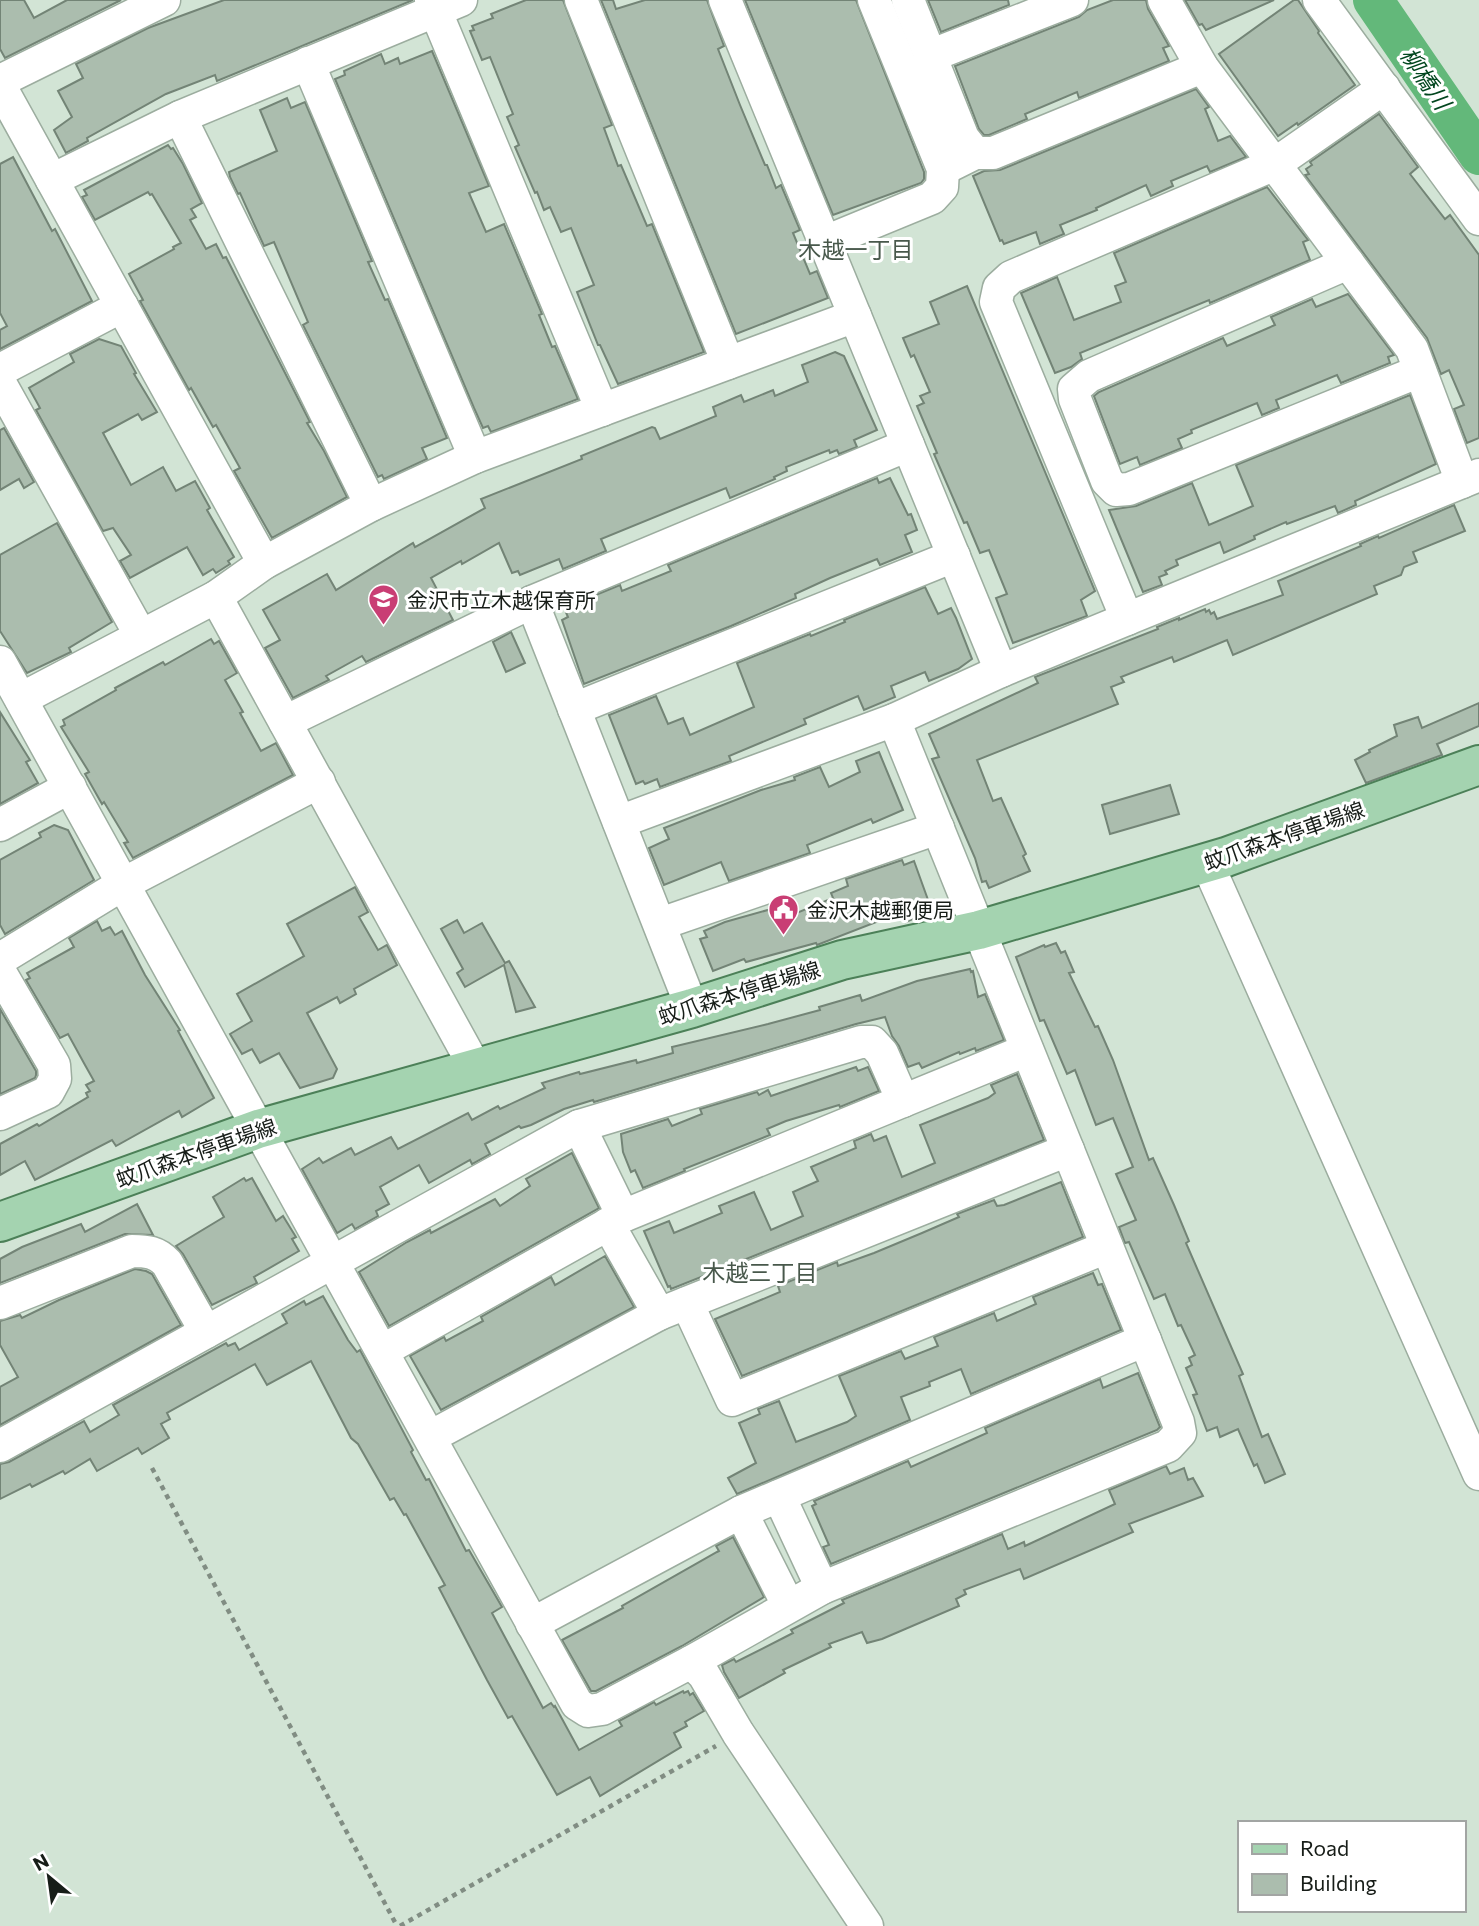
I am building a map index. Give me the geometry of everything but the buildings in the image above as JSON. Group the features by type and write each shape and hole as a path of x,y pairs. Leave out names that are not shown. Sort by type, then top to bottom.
{"main road":[{"name":"蚊爪森本停車場線","path":"0,1222 258,1129 692,1007 842,960 979,930 1207,863 1479,765"}],"street":[{"path":"164,0 0,84 264,563"},
{"path":"581,0 729,363"},
{"path":"725,0 1001,671"},
{"path":"824,242 932,198 942,187 943,169 874,0"},
{"path":"908,0 963,138 975,153"},
{"path":"930,56 1072,0"},
{"path":"620,822 894,720 1001,671 1470,479 1412,349 1202,67 1164,0"},
{"path":"1320,0 1479,219"},
{"path":"52,180 180,117 308,64 443,3 602,410"},
{"path":"308,64 475,457"},
{"path":"943,169 975,153 993,153 1202,67"},
{"path":"1127,619 996,302 999,288 1012,277 1275,164 1384,88"},
{"path":"180,117 372,505"},
{"path":"1116,490 1107,481 1075,399 1074,389 1089,376 1348,263"},
{"path":"0,370 122,306"},
{"path":"21,699 216,597 264,563 372,505 475,457 855,316"},
{"path":"1081,507 1116,490 1129,489 1420,371"},
{"path":"0,383 141,636"},
{"path":"285,722 532,602 908,445"},
{"path":"574,709 954,556"},
{"path":"216,597 476,1069"},
{"path":"532,602 692,1007"},
{"path":"0,662 577,1704 588,1711 602,1709 691,1662 822,1587 1168,1446 1180,1433 1178,1422 894,720"},
{"path":"0,959 123,884 318,782"},
{"path":"0,825 70,787"},
{"path":"660,924 938,828"},
{"path":"1207,863 1479,1474"},
{"path":"0,972 54,1065 55,1079 48,1092 0,1114"},
{"path":"0,1446 579,1126 861,1042 872,1042 882,1053 903,1101"},
{"path":"382,1351 616,1220 1027,1050"},
{"path":"579,1126 616,1220 732,1400 1107,1247"},
{"path":"430,1437 673,1308 1068,1150"},
{"path":"0,1303 132,1251 152,1252 167,1263 206,1332"},
{"path":"533,1624 741,1512 1144,1340"},
{"path":"779,1496 822,1587"},
{"path":"741,1512 788,1605"},
{"path":"691,1662 704,1675 738,1733 867,1926"}],"path":[{"path":"152,1468 399,1926 738,1733"}],"waterway":[{"name":"柳橋川","path":"1373,0 1479,155"}],"place":[{"name":"金沢市立木越保育所","path":"384,626"},
{"name":"金沢木越郵便局","path":"784,936"}],"district":[{"name":"木越一丁目","path":"856,249"},
{"name":"木越三丁目","path":"760,1272"}]}
